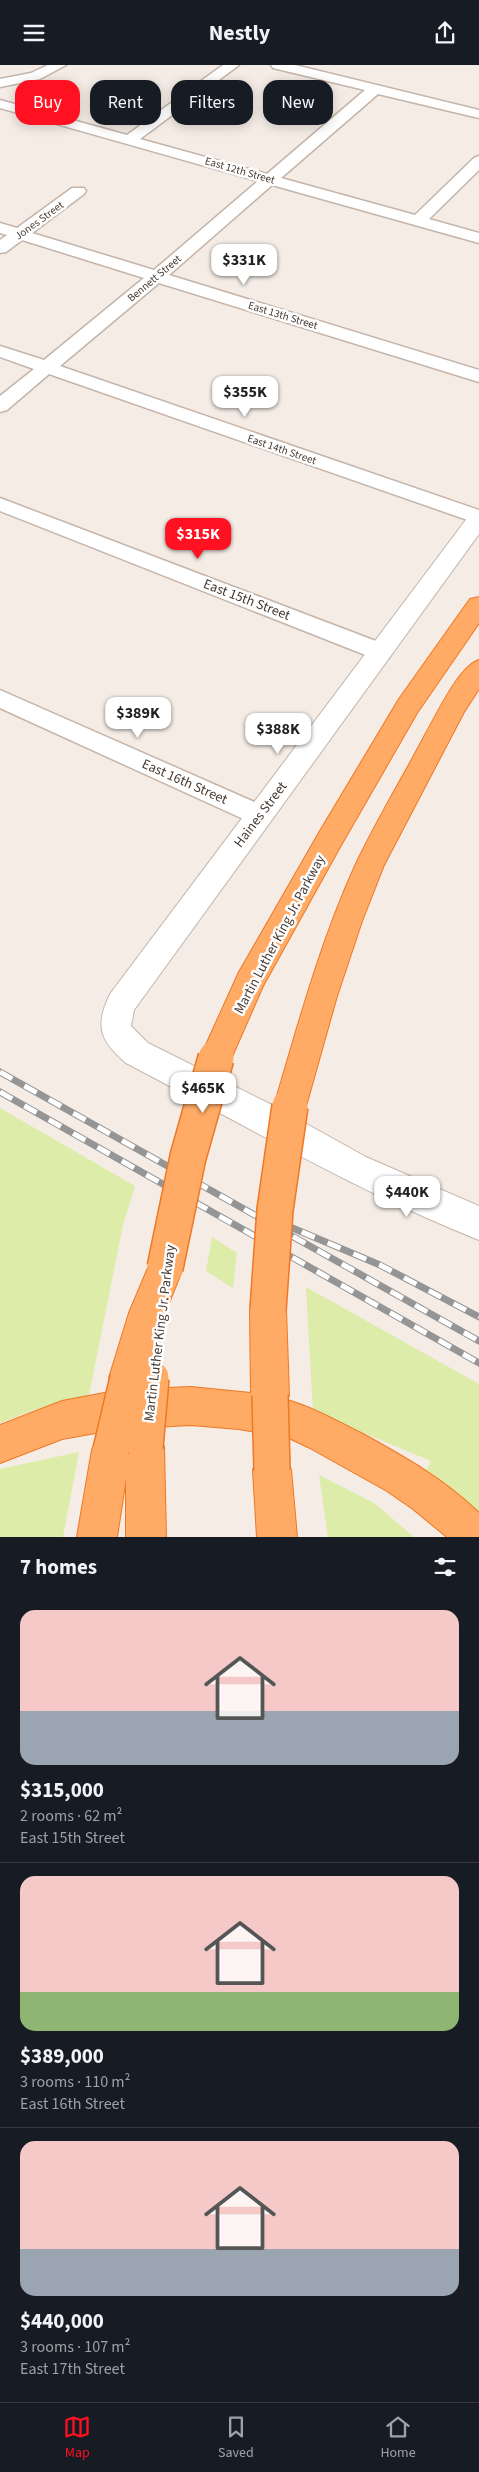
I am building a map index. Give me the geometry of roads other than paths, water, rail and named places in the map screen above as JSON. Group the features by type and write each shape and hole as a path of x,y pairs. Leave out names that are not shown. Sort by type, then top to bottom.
{"highway":[{"name":"Martin Luther King Jr. Parkway","path":"128,1449 139,1378 165,1268 188,1157 216,1058 250,981 330,839 408,706 479,605"},
{"path":"277,1537 272,1478 268,1310 275,1210 290,1106 322,996 347,921 370,865 453,708 479,669"},
{"path":"0,1444 70,1418 134,1409 197,1406 242,1410 291,1419 340,1443 422,1490 459,1520 475,1537"},
{"path":"97,1537 128,1449"},
{"path":"128,1449 146,1537"},
{"path":"272,1478 282,1537"}],"street":[{"path":"0,83 36,76 59,65"},
{"path":"129,140 232,65"},
{"path":"278,65 479,113"},
{"name":"Bennett Street","path":"0,407 157,276 375,89"},
{"name":"East 12th Street","path":"0,104 479,238"},
{"path":"418,221 479,161"},
{"name":"Jones Street","path":"0,248 78,191"},
{"name":"East 13th Street","path":"0,228 479,376"},
{"name":"East 14th Street","path":"0,351 479,518"},
{"name":"East 15th Street","path":"0,503 382,652"},
{"name":"Haines Street","path":"479,518 382,652 259,815 122,1003 115,1016 120,1040 137,1053 266,1119 354,1168 479,1223"},
{"name":"East 16th Street","path":"0,698 259,815"}],"railway":[{"path":"0,1072 479,1341"},
{"path":"0,1092 479,1363"},
{"path":"276,1221 380,1265 479,1317"}]}
